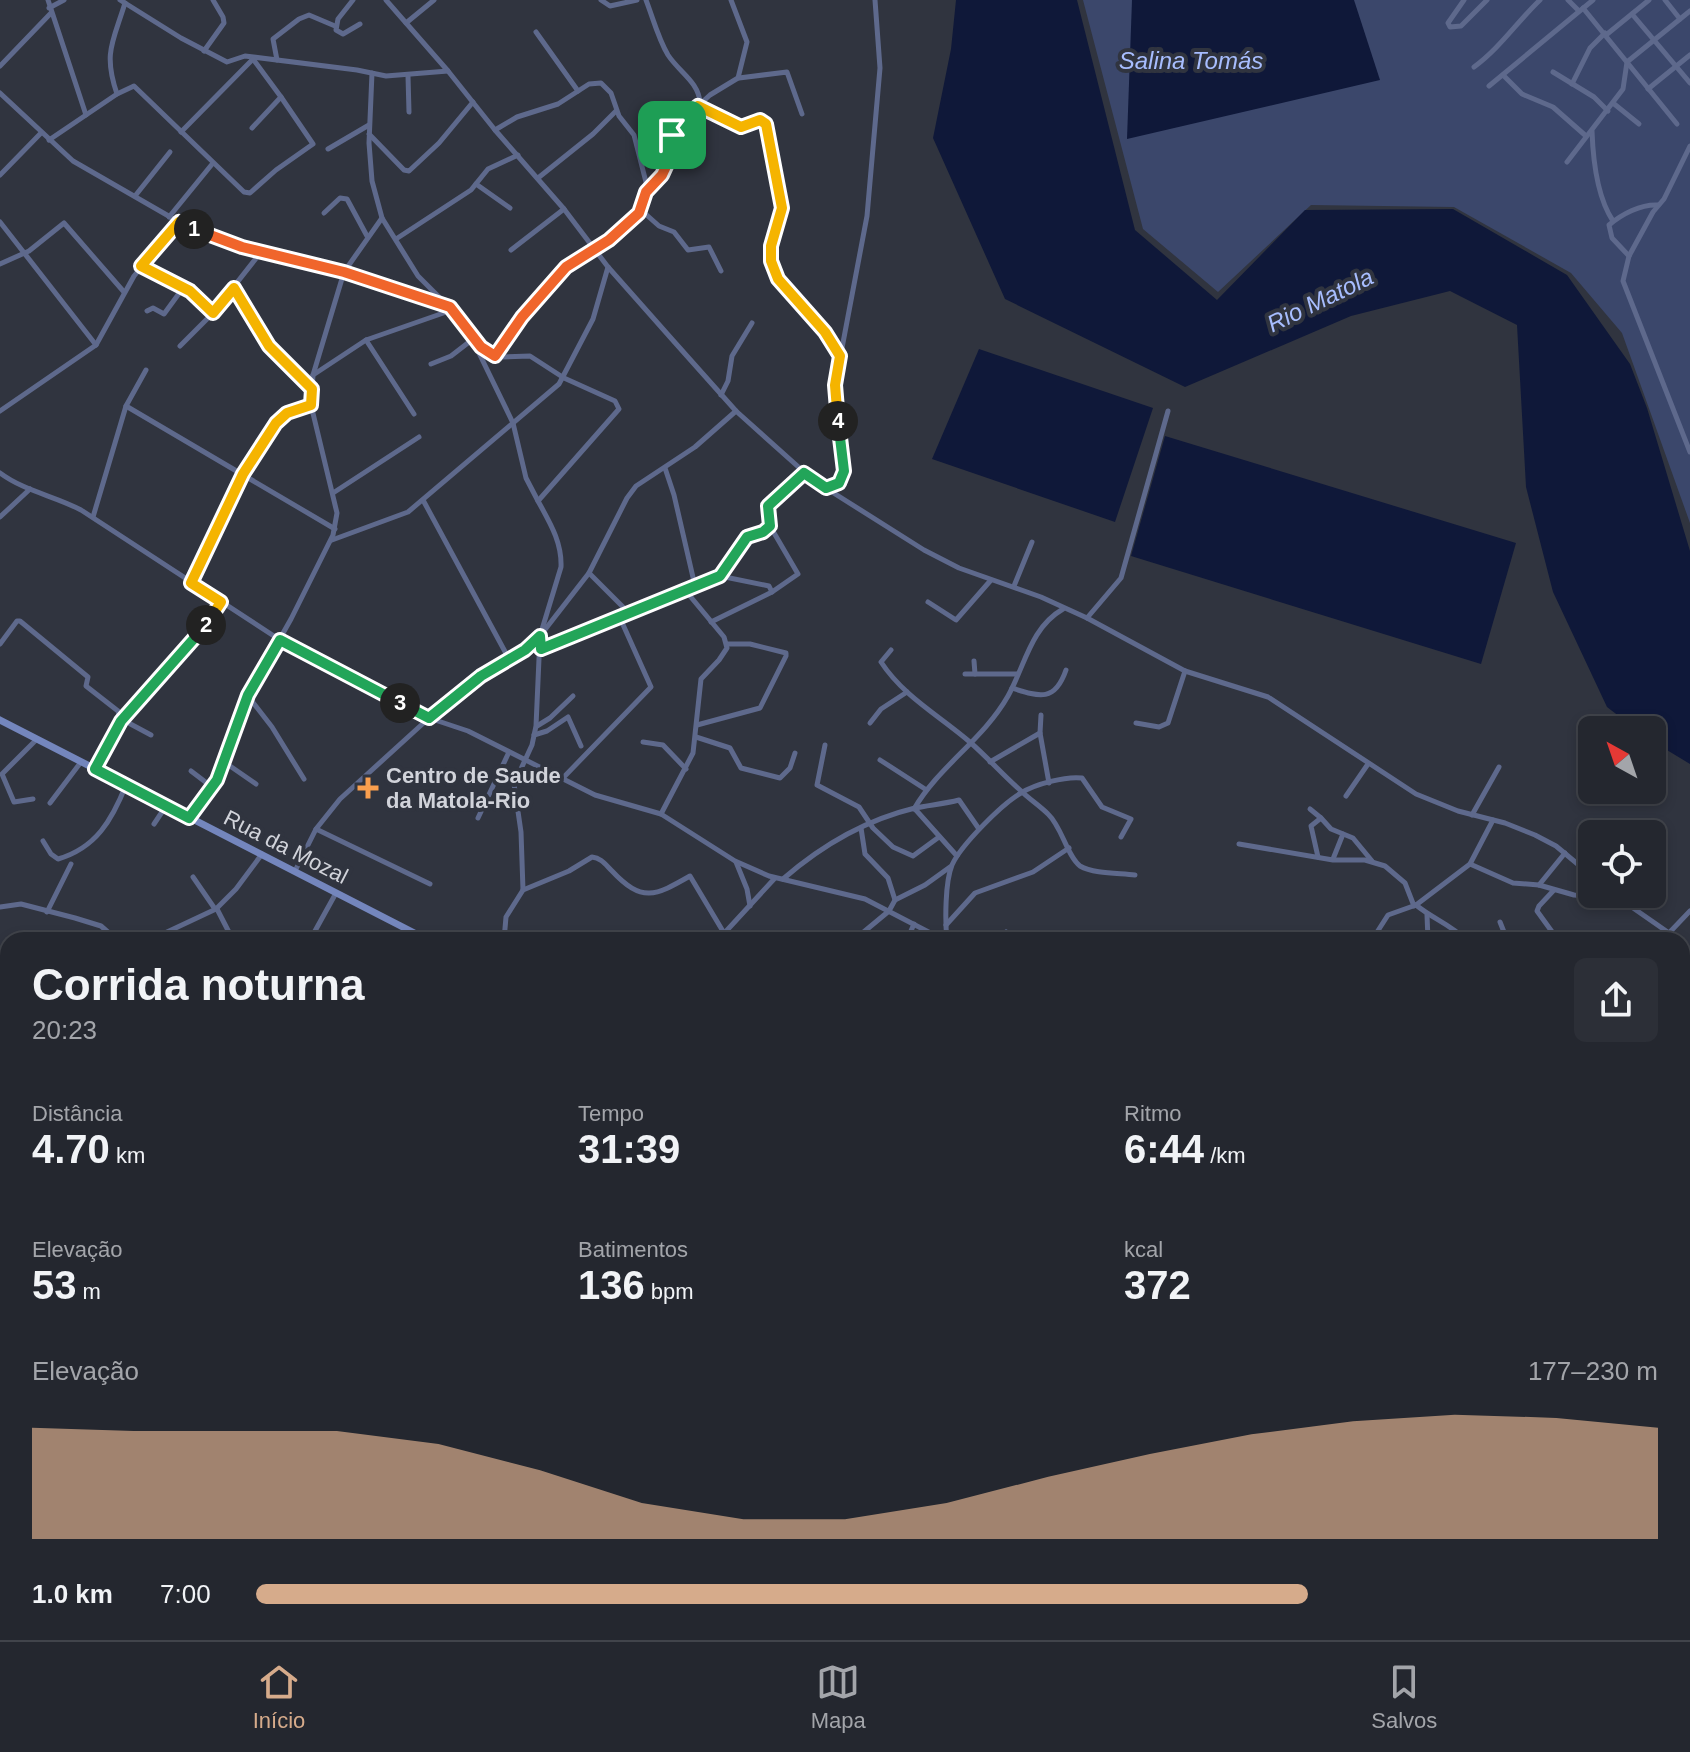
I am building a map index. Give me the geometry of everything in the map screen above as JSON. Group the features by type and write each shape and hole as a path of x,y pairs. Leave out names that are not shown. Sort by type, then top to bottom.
{"main road":[{"name":"Rua da Mozal","path":"0,720 412,932"}],"street":[{"path":"48,0 86,115"},
{"path":"0,66 50,10 64,0"},
{"path":"204,51 224,23 213,0"},
{"path":"335,26 353,0"},
{"path":"386,0 564,209 608,267 721,395 804,473 924,550 959,568 1014,586 1087,618 1185,671 1268,697 1416,794 1535,835 1578,864"},
{"path":"406,23 434,0"},
{"path":"601,0 610,6 637,0"},
{"path":"646,0 670,58 698,90 699,105"},
{"path":"731,0 747,42 738,78"},
{"path":"826,488 839,483 844,471 835,394 862,250 872,162 880,62 875,0"},
{"path":"1464,0 1450,19 1450,27 1461,26 1487,0"},
{"path":"1474,67 1496,51 1509,30 1540,0"},
{"path":"1568,0 1606,34 1677,124"},
{"path":"1489,86 1593,0"},
{"path":"1572,84 1590,48 1649,0"},
{"path":"1665,0 1680,19"},
{"path":"117,94 109,72 109,56 122,2 227,62 241,56 386,76 448,71"},
{"path":"1567,162 1613,103 1624,84 1627,62 1690,11"},
{"path":"1632,14 1690,83"},
{"path":"277,60 272,44 275,35 299,19 309,15 335,26 343,34 360,24"},
{"path":"536,32 578,91"},
{"path":"1648,89 1690,55"},
{"path":"49,140 130,86 138,89 244,192 250,193 276,170 312,146 311,138 253,58"},
{"path":"181,132 253,58"},
{"path":"495,356 522,317 566,267 627,226 641,210 648,190 662,175 668,162 673,130 699,105 738,78 787,72 802,114"},
{"path":"1553,72 1601,103 1608,111"},
{"path":"372,73 370,170 382,218 418,276 451,309 472,340 513,423 526,478 557,537 561,555 559,582 540,636 536,726 513,792 521,832 523,890 506,917 505,932"},
{"path":"1503,75 1522,94 1553,107 1586,136"},
{"path":"408,76 409,112"},
{"path":"495,130 517,117 558,104 589,84 601,83 611,93 616,111 634,135 648,190"},
{"path":"0,93 73,161 179,222 210,236 344,272 451,309"},
{"path":"252,128 281,97"},
{"path":"369,134 404,170 409,171 439,143 473,102"},
{"path":"1613,103 1639,124"},
{"path":"699,105 741,127 760,120 766,124 782,208 771,246 771,261 778,279 825,332 840,356"},
{"path":"537,178 593,134 616,111"},
{"path":"328,149 370,124"},
{"path":"1592,131 1605,207 1613,221"},
{"path":"0,175 42,133"},
{"path":"1690,146 1629,256 1623,275 1625,289 1690,452"},
{"path":"135,196 170,152"},
{"path":"396,239 442,210 476,184 488,169 518,155"},
{"path":"169,217 213,163"},
{"path":"476,184 510,208"},
{"path":"324,213 340,198 347,199 367,236"},
{"path":"1629,256 1610,235 1609,227 1623,213 1647,205 1659,205"},
{"path":"511,250 564,209"},
{"path":"641,210 659,226 674,232 688,250 709,247 721,271"},
{"path":"189,818 212,787 248,695 280,640 335,529 337,513 311,405 313,375 344,272 382,218"},
{"path":"0,222 96,345"},
{"path":"0,411 96,345 141,266 179,222"},
{"path":"0,264 24,254 64,223 124,292"},
{"path":"180,346 213,313 261,252"},
{"path":"141,266 183,288 213,313"},
{"path":"331,540 399,516 423,500 564,378 593,319 608,267"},
{"path":"147,311 153,308 164,314 183,288"},
{"path":"234,288 269,346 312,389"},
{"path":"313,375 366,340 451,309"},
{"path":"721,395 728,381 732,356 752,323"},
{"path":"366,340 414,414"},
{"path":"472,340 495,356 530,356 564,378 615,401 619,409 538,501"},
{"path":"431,364 451,356 472,340"},
{"path":"93,517 126,406 146,370"},
{"path":"191,583 243,474 281,417 311,405"},
{"path":"126,406 335,529"},
{"path":"295,871 316,829 340,799 429,718 481,676 525,650 540,636 589,573 627,498 643,480 695,447 736,411"},
{"path":"1087,618 1121,578 1168,411"},
{"path":"333,493 419,437"},
{"path":"665,468 695,586"},
{"path":"0,473 93,517 280,640 429,718 468,731 595,795 661,814 735,861 778,879 858,896 930,932"},
{"path":"711,622 772,592 799,571 770,526 768,506 804,473"},
{"path":"0,517 31,489"},
{"path":"423,500 509,659"},
{"path":"720,576 747,537 770,526"},
{"path":"1014,586 1032,542"},
{"path":"589,573 630,614"},
{"path":"541,649 720,576 769,586 772,592"},
{"path":"928,602 956,620 991,580"},
{"path":"661,814 686,769 696,737 701,679 725,653 727,644 685,590"},
{"path":"95,769 122,721 210,620 221,602"},
{"path":"1053,603 1055,613"},
{"path":"914,809 925,789 972,744 1012,688 1031,643 1055,613 1063,609"},
{"path":"561,780 651,687 620,618"},
{"path":"0,644 20,621 88,677 86,686 118,711 122,721 151,735"},
{"path":"697,725 760,708 786,656 786,653 750,644 727,644"},
{"path":"891,650 881,663 917,702 932,710 972,744 1053,819 1075,859 1083,867 1135,875"},
{"path":"974,661 975,674"},
{"path":"1012,688 1048,695 1058,687 1066,670"},
{"path":"1136,723 1159,727 1168,723 1185,671"},
{"path":"965,674 1017,674"},
{"path":"870,723 881,709 907,692"},
{"path":"248,695 304,779"},
{"path":"536,726 550,718 573,696"},
{"path":"1041,715 1040,733 1049,783"},
{"path":"534,735 547,731 568,717 581,746"},
{"path":"990,762 1040,733"},
{"path":"696,737 730,748 741,768 780,778 790,768 795,753"},
{"path":"33,799 14,802 2,774 37,739"},
{"path":"643,742 666,747 686,769"},
{"path":"825,745 817,785 859,807 867,826 865,854 888,878 895,900"},
{"path":"478,818 509,752"},
{"path":"880,760 925,789"},
{"path":"50,803 81,762"},
{"path":"1346,796 1368,764"},
{"path":"221,768 230,766 256,784"},
{"path":"1472,815 1499,767"},
{"path":"191,771 212,787"},
{"path":"864,932 889,911 895,900 925,885 951,866 966,841 1022,792 1049,783 1082,778 1102,807 1131,819 1121,837"},
{"path":"43,841 58,859 86,847 109,823 126,785"},
{"path":"725,932 778,879 822,848 867,826 914,809 959,800 979,829"},
{"path":"154,824 166,806"},
{"path":"914,809 957,856"},
{"path":"1310,809 1331,829 1353,838 1372,862"},
{"path":"1318,857 1311,826 1321,818"},
{"path":"1377,932 1388,915 1415,905 1470,864 1493,820"},
{"path":"867,826 898,851 913,856 939,837"},
{"path":"316,829 430,884"},
{"path":"1333,860 1343,834"},
{"path":"1239,844 1333,860 1372,862 1399,876 1415,905 1449,923 1458,932"},
{"path":"946,925 975,893 1033,872 1069,848"},
{"path":"1539,885 1565,853"},
{"path":"167,932 216,909 236,889 262,854"},
{"path":"523,890 569,871 592,857 601,859 624,885 636,892 664,890 690,876 723,932"},
{"path":"735,861 747,889 750,907"},
{"path":"47,912 71,864"},
{"path":"1470,864 1513,883 1539,885 1578,895"},
{"path":"946,932 951,866"},
{"path":"193,877 229,932"},
{"path":"1552,932 1537,911 1554,890"},
{"path":"314,932 336,893"},
{"path":"0,907 21,904 101,926 108,932"},
{"path":"1633,908 1668,932"},
{"path":"1670,932 1690,911"},
{"path":"1427,914 1428,932"},
{"path":"1500,922 1504,932"},
{"path":"910,932 914,924"}],"shaded area":[{"path":"1083,0 1690,0 1690,523 1622,333 1571,273 1454,207 1311,205 1218,292 1143,229"}],"water":[{"name":"Rio Matola","path":"956,0 1077,0 1135,230 1217,300 1305,210 1453,209 1567,275 1630,364 1647,408 1690,551 1690,764 1666,749 1666,716 1619,716 1607,707 1553,592 1526,487 1517,325 1450,291 1351,316 1185,387 1005,299 933,138 951,49"},
{"name":"Salina Tomás","path":"1132,0 1354,0 1380,80 1127,139"},
{"path":"979,349 1153,408 1115,522 932,459"},
{"path":"1165,436 1516,543 1481,664 1131,556"}],"place":[{"name":"Centro de Saude da Matola-Rio","path":"368,788"}],"route":[{"path":"698,106 741,127 760,120 766,124 782,208 771,246 771,261 778,279 825,332 840,356 835,394 844,471 839,483 826,488 804,473 768,506 770,526 747,537 720,576 541,649 540,636 525,650 481,676 429,718 280,640 248,695 217,780 189,818 95,769 121,721 207,625 221,602 191,583 243,474 281,417 311,405 312,389 269,346 234,288 213,313 190,291 141,266 179,222 242,247 344,272 450,307 481,347 495,356 522,317 566,267 609,240 639,213 646,192 662,175 668,162 672,135 677,125 698,106"}]}
